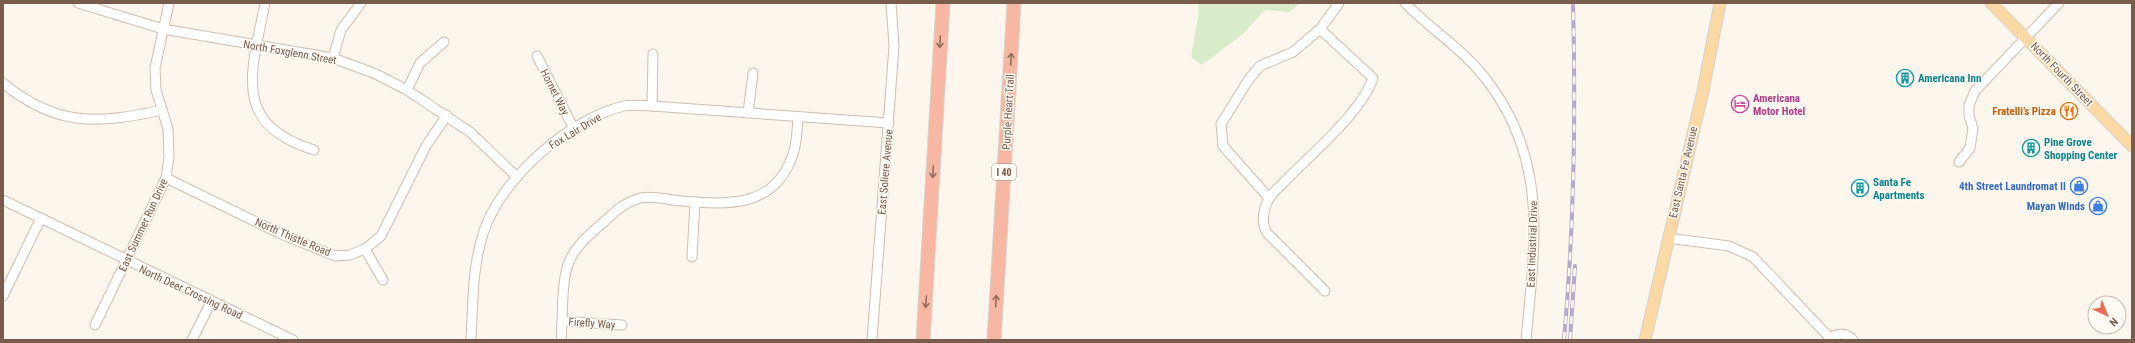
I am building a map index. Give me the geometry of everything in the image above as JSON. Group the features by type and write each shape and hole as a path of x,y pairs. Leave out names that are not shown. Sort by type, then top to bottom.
{"highway":[{"path":"924,340 943,3"},
{"name":"Purple Heart Trail","path":"994,340 1014,3"}],"main road":[{"name":"East Santa Fe Avenue","path":"1645,340 1703,91 1720,3"},
{"name":"North Fourth Street","path":"1991,3 2132,146"}],"street":[{"name":"North Foxglenn Street","path":"78,3 163,29 333,58 376,74 407,90 447,115 470,132 517,178"},
{"name":"East Summer Run Drive","path":"95,325 166,178 169,157 168,129 156,90 155,68 169,3"},
{"path":"265,3 257,46 252,86 254,105 259,116 278,133 297,144 314,150"},
{"path":"333,58 341,30 362,3"},
{"name":"East Soliere Avenue","path":"872,340 894,46 892,3"},
{"path":"1269,198 1223,146 1221,124 1249,79 1260,66 1293,52 1320,29 1339,3"},
{"name":"East Industrial Drive","path":"1405,3 1468,58 1481,72 1503,103 1516,128 1525,154 1534,196 1535,218 1526,340"},
{"path":"1959,162 1970,148 1973,128 1969,116 1969,105 1975,91 2059,3"},
{"path":"1320,29 1373,78 1369,89 1341,124 1269,198 1262,219 1263,227 1325,291"},
{"path":"407,90 420,63 444,42"},
{"path":"652,106 653,54"},
{"name":"Hornet Way","path":"536,56 574,129"},
{"path":"748,113 753,73"},
{"path":"3,84 34,105 71,118 93,121 122,119 162,110"},
{"name":"Fox Lair Drive","path":"471,340 474,275 484,231 503,193 538,154 574,129 597,116 625,106 652,106 798,118 889,123"},
{"name":"North Thistle Road","path":"166,178 281,234 335,256 350,255 365,249 381,236 426,146 447,115"},
{"path":"561,340 565,274 568,262 575,250 585,239 624,204 642,198 732,204 750,200 763,193 783,174 789,163 794,150 798,118"},
{"name":"North Deer Crossing Road","path":"3,200 211,302 293,340"},
{"path":"692,257 695,202"},
{"path":"3,296 41,218"},
{"path":"1668,238 1729,246 1753,257 1830,339 1840,334 1846,334 1853,340"},
{"path":"365,249 383,280"},
{"path":"192,340 211,302"},
{"name":"Firefly Way","path":"563,321 622,325"}],"green space":[{"path":"1198,3 1300,3 1290,12 1265,10 1243,34 1202,65 1191,57 1197,22"}],"railway":[{"path":"1564,340 1572,214 1574,88 1573,3"},
{"path":"1570,340 1575,266"}],"place":[{"name":"Americana Inn","path":"1905,78"},
{"name":"Americana Motor Hotel","path":"1740,104"},
{"name":"Fratelli’s Pizza","path":"2069,111"},
{"name":"Pine Grove Shopping Center","path":"2031,148"},
{"name":"4th Street Laundromat II","path":"2079,186"},
{"name":"Santa Fe Apartments","path":"1860,188"},
{"name":"Mayan Winds","path":"2098,206"}]}
